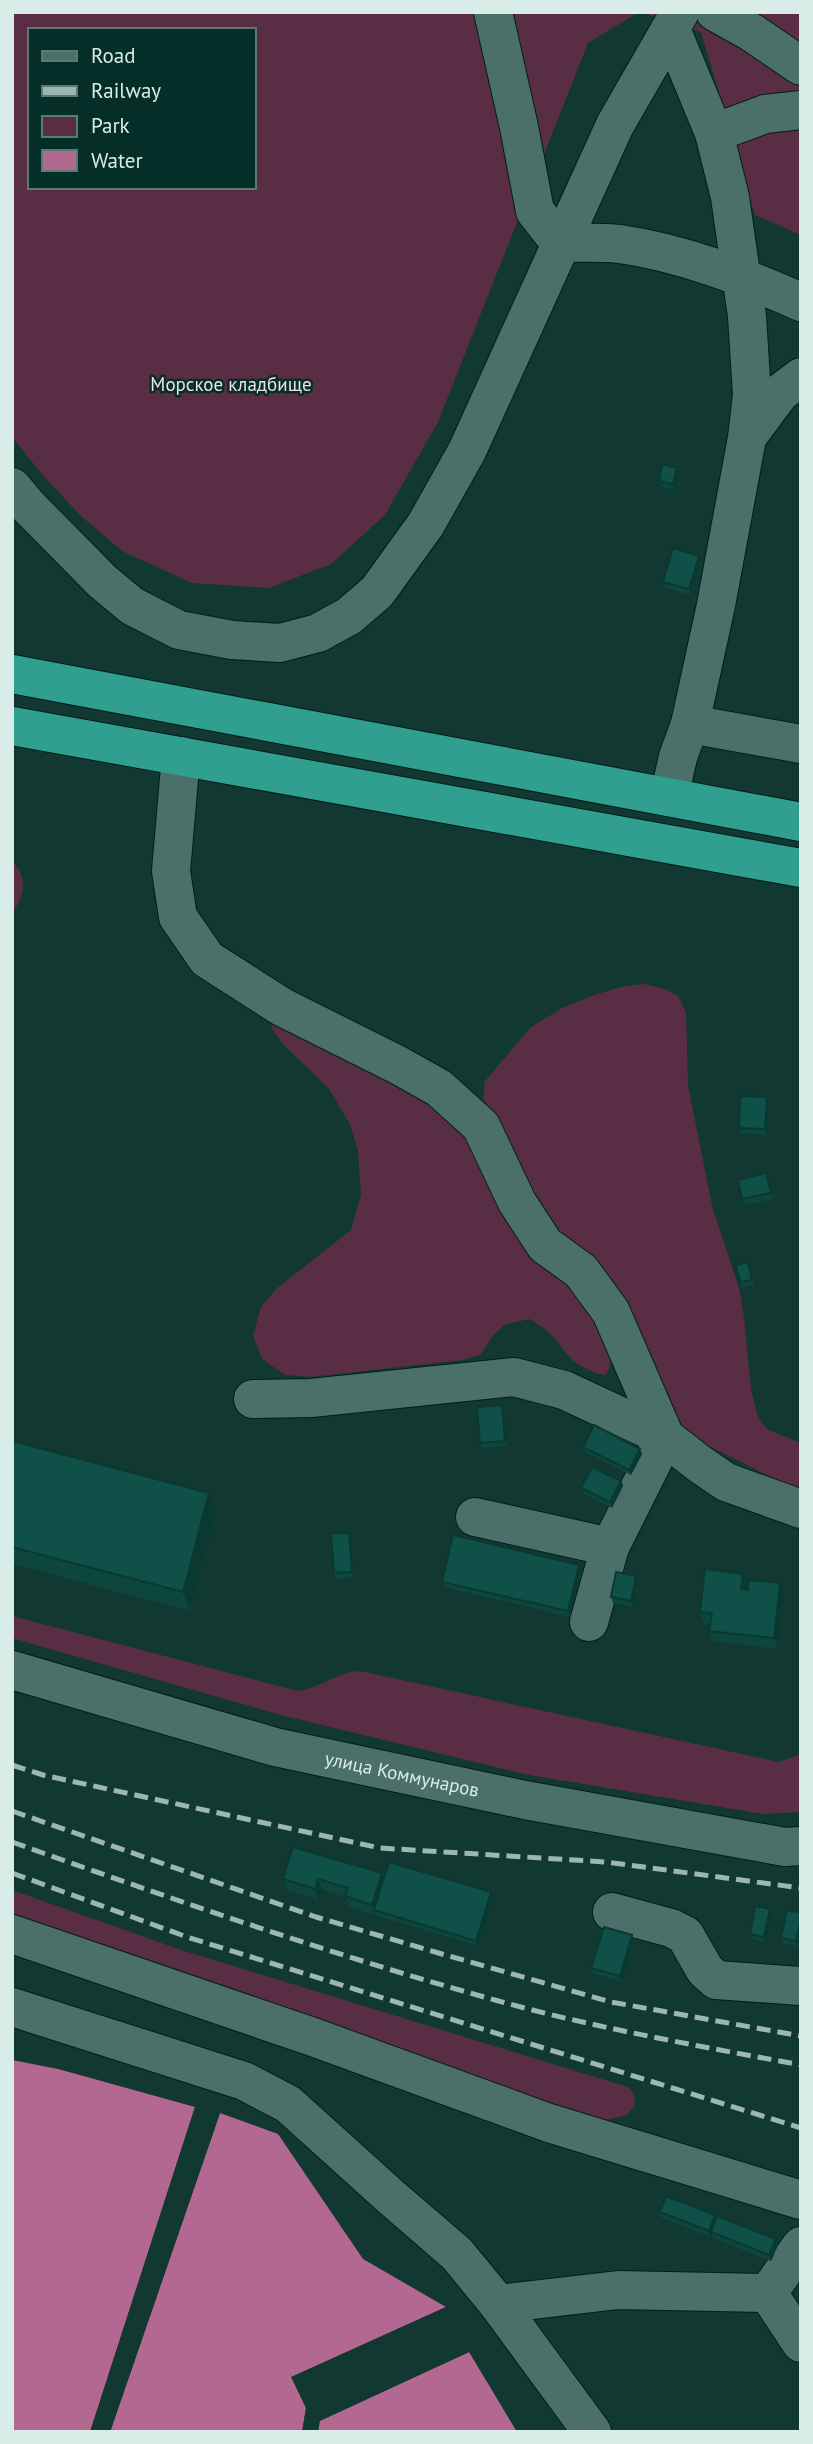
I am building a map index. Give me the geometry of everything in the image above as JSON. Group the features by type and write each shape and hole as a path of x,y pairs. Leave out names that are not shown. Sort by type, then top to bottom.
{"highway":[{"path":"12,674 801,821"},
{"path":"12,726 801,868"}],"street":[{"path":"493,12 535,211 560,243"},
{"path":"715,12 751,32 801,66"},
{"path":"12,487 102,581 132,606 179,630 232,640 281,643 318,633 349,616 377,592 426,524 467,451 615,125 675,21"},
{"path":"670,797 678,757 691,724 716,605 747,438 752,395 747,316 730,197 714,133 675,21"},
{"path":"714,133 765,114 801,110"},
{"path":"560,243 620,244 656,252 741,276 801,302"},
{"path":"747,438 780,393 801,377"},
{"path":"691,724 801,744"},
{"path":"181,756 172,871 178,917 207,958 282,1007 439,1088 481,1126 517,1202 545,1245 581,1271 611,1312 665,1437"},
{"path":"253,1399 311,1398 514,1377 564,1390 665,1437 726,1482 801,1509"},
{"path":"589,1622 610,1546 665,1437"},
{"path":"475,1517 610,1546"},
{"name":"улица Коммунаров","path":"12,1670 275,1747 525,1800 785,1847 801,1846"},
{"path":"612,1912 671,1928 685,1936 705,1970 716,1979 801,1986"},
{"path":"12,1934 313,2037 549,2123 801,2200"},
{"path":"12,2007 244,2081 288,2104 457,2254 498,2304 592,2432"},
{"path":"768,2293 801,2246"},
{"path":"498,2304 618,2290 768,2293"},
{"path":"768,2293 801,2343"}],"green space":[{"name":"Морское кладбище","path":"12,12 639,12 588,43 438,422 385,515 331,564 269,588 192,583 122,551 82,517 12,437"},
{"path":"640,12 801,12 801,235 755,215 701,32"},
{"path":"12,862 21,874 23,887 12,913"},
{"path":"645,984 678,996 686,1012 688,1085 712,1206 739,1288 751,1390 758,1417 768,1430 801,1443 801,1492 701,1442 679,1426 592,1258 548,1222 508,1151 483,1098 485,1081 531,1027 564,1007 594,995 625,986"},
{"path":"273,1020 428,1100 469,1139 596,1320 610,1355 609,1369 605,1375 595,1373 573,1361 549,1332 530,1319 506,1324 493,1335 481,1354 463,1360 310,1377 285,1375 262,1359 253,1335 261,1307 276,1289 351,1230 361,1195 358,1151 350,1124 329,1089 282,1043 272,1029"},
{"path":"12,1616 298,1691 360,1671 779,1762 801,1754 801,1812 763,1814 529,1775 285,1716 12,1638"},
{"path":"12,1890 181,1950 628,2087 634,2094 635,2105 627,2115 601,2121 12,1919"}],"water":[{"path":"12,2060 58,2069 195,2107 90,2432 12,2432"},
{"path":"220,2113 278,2134 363,2259 446,2307 292,2377 306,2408 302,2432 110,2432"},
{"path":"469,2352 517,2432 318,2432 319,2421"}],"pier":[{"path":"195,2107 198,2108 94,2432 90,2432"},
{"path":"216,2112 220,2113 110,2432 106,2432"},
{"path":"446,2307 448,2310 296,2379 309,2407 305,2432 302,2432 306,2408 291,2377"},
{"path":"467,2349 469,2352 320,2421 318,2432 314,2432 318,2418"}],"building":[{"path":"662,464 677,468 673,484 659,481"},
{"path":"673,548 699,556 689,589 663,582"},
{"path":"740,1096 767,1097 765,1129 739,1128"},
{"path":"766,1173 771,1193 742,1199 738,1180"},
{"path":"748,1262 752,1280 740,1282 736,1265"},
{"path":"502,1405 505,1441 480,1443 477,1407"},
{"path":"594,1425 640,1449 629,1470 583,1447"},
{"path":"12,1441 209,1493 183,1592 12,1547"},
{"path":"592,1467 621,1481 610,1502 581,1488"},
{"path":"349,1533 352,1572 334,1573 331,1534"},
{"path":"453,1535 579,1565 568,1611 442,1582"},
{"path":"705,1569 743,1574 741,1589 748,1590 749,1580 780,1583 774,1638 709,1631 712,1613 700,1612"},
{"path":"616,1572 636,1576 631,1601 611,1597"},
{"path":"293,1847 382,1873 372,1905 345,1896 348,1888 318,1879 315,1889 283,1879"},
{"path":"389,1862 491,1892 476,1941 374,1910"},
{"path":"755,1906 770,1909 764,1937 750,1934"},
{"path":"787,1910 801,1913 796,1941 781,1938"},
{"path":"604,1927 632,1935 620,1976 591,1968"},
{"path":"666,2196 715,2215 709,2231 660,2212"},
{"path":"717,2216 776,2239 769,2255 711,2232"}],"railway":[{"path":"12,1765 43,1775 380,1848 606,1862 801,1888"},
{"path":"12,1811 316,1917 442,1954 611,2002 801,2036"},
{"path":"12,1842 192,1905 434,1983 609,2028 801,2065"},
{"path":"12,1873 187,1937 801,2128"}]}
